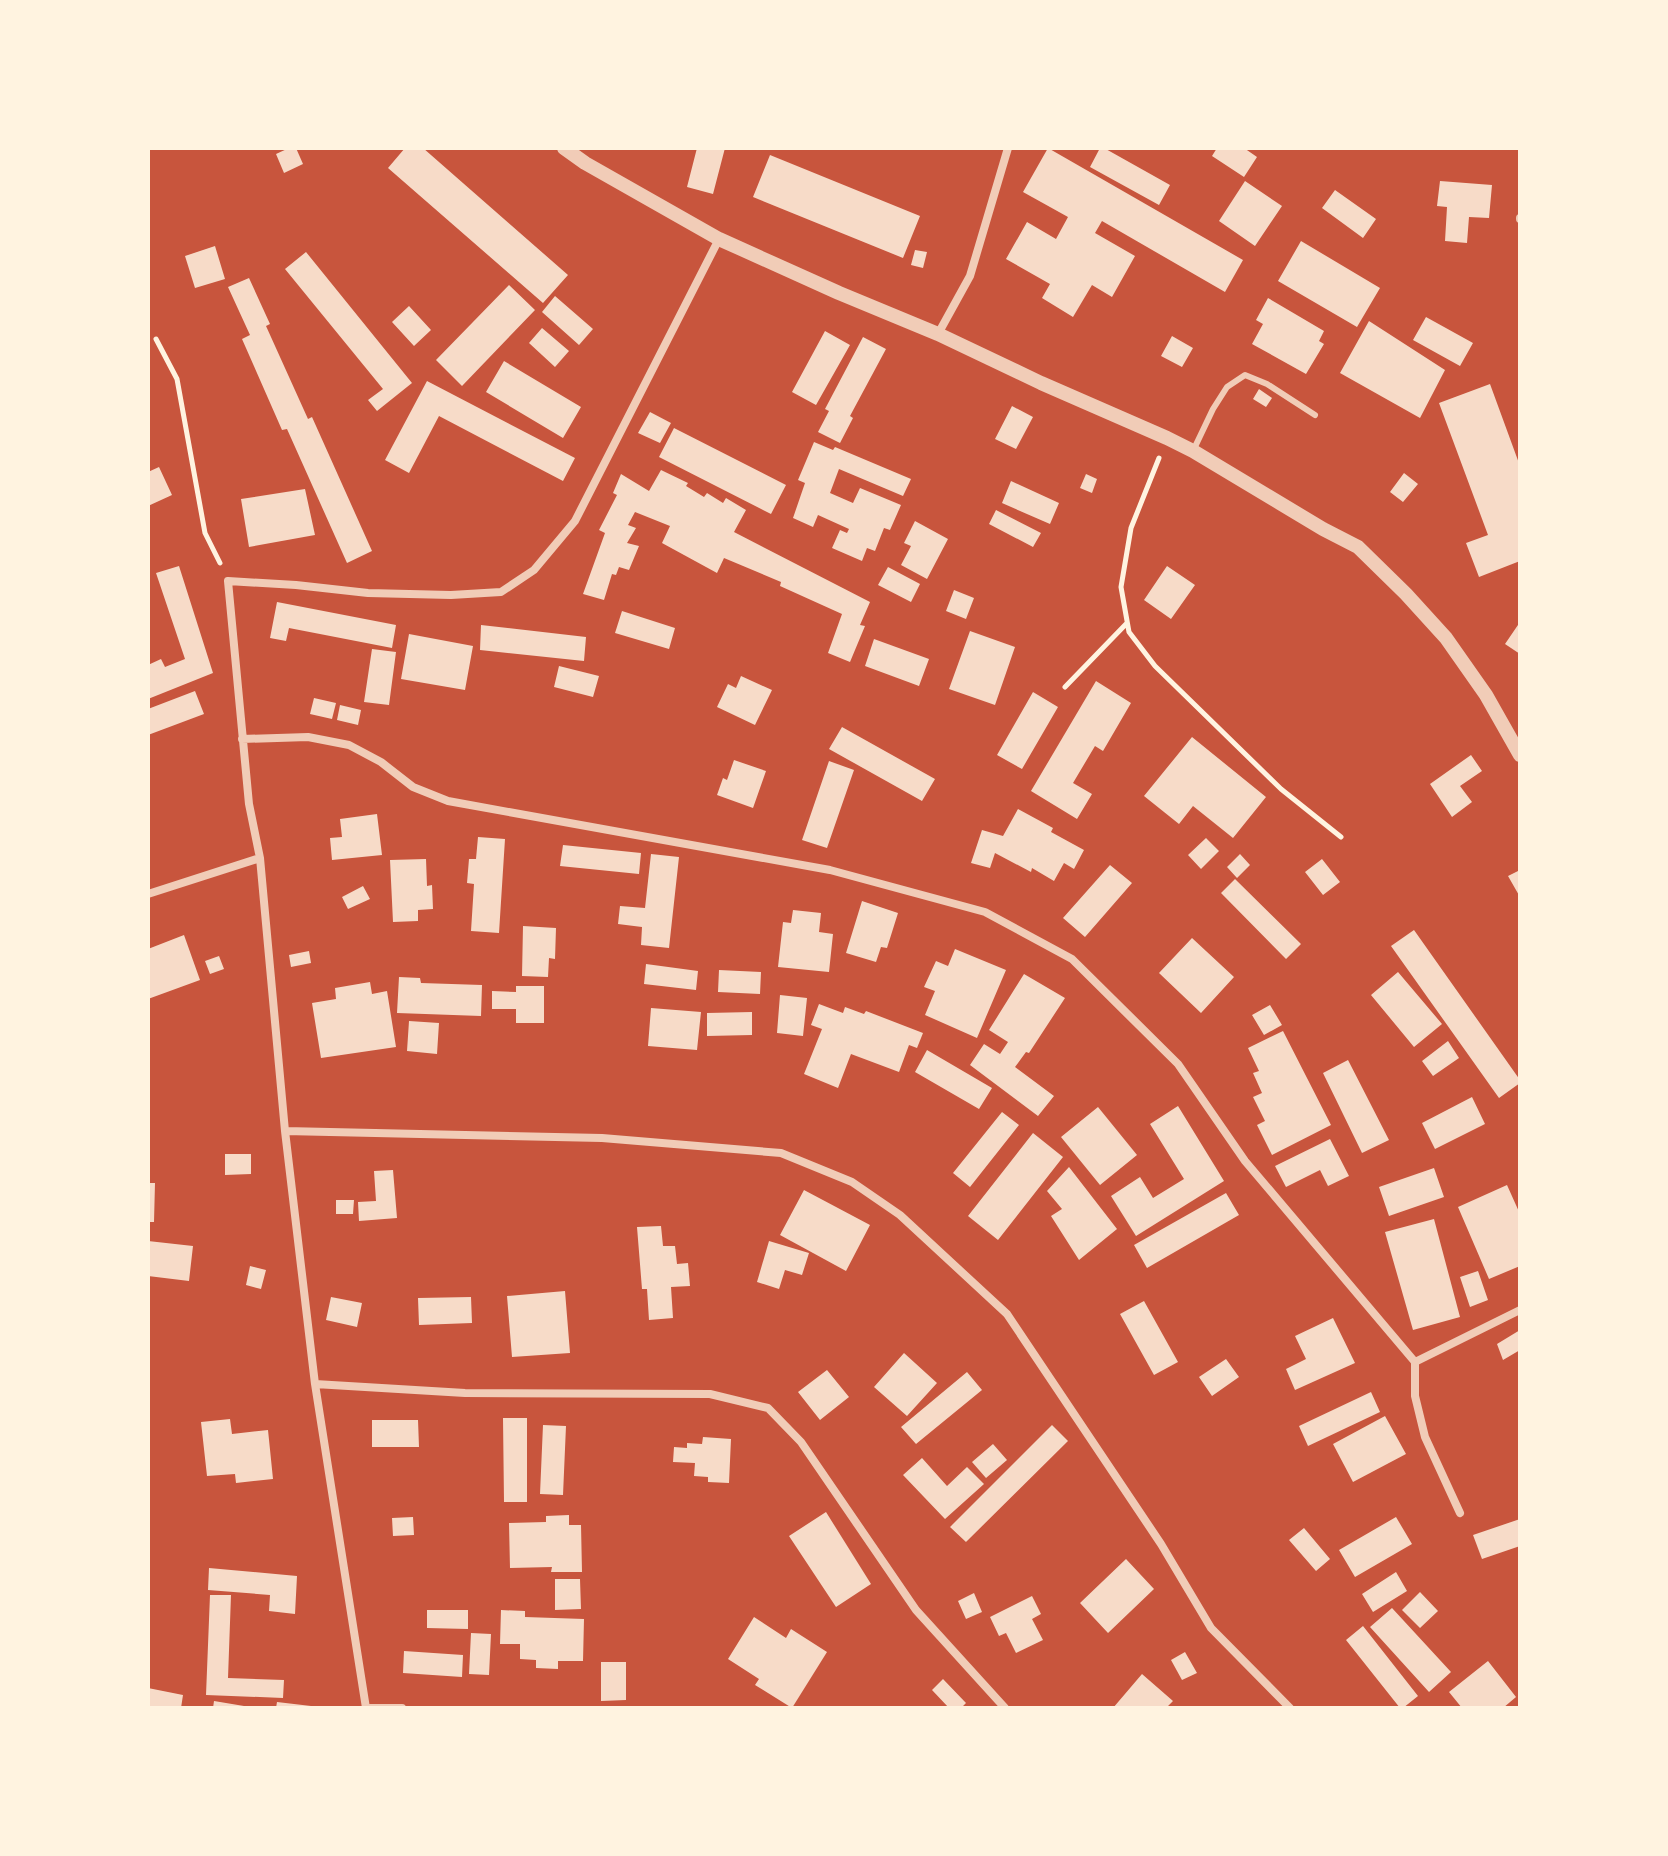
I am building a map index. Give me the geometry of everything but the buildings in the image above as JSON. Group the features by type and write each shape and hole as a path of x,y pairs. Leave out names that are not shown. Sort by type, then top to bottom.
{"street":[{"path":"564,148 719,239 1167,438 1358,547 1446,638 1486,695 1520,755"},
{"path":"938,334 970,276 1008,148"},
{"path":"402,1708 366,1708 315,1384 285,1131 260,858 249,804 228,581 368,593 451,595 501,592 534,570 575,521 719,239"},
{"path":"242,739 308,737 349,745 381,762 413,787 448,801 830,870 985,912 1072,959 1178,1064 1245,1161 1415,1362 1415,1396 1425,1437 1460,1513"},
{"path":"148,894 260,858"},
{"path":"285,1131 602,1138 781,1153 852,1182 900,1215 1007,1314 1161,1544 1211,1628 1290,1708"},
{"path":"1415,1362 1520,1310"},
{"path":"315,1384 465,1393 710,1394 768,1408 801,1442 916,1610 1005,1708"}],"lane":[{"path":"1193,451 1227,387 1245,375 1267,384 1315,415"}],"path":[{"path":"156,339 177,379 205,533 228,581"},
{"path":"1167,438 1131,528 1121,587 1129,632 1155,666 1281,789 1341,837"},
{"path":"1065,687 1127,622"}]}
